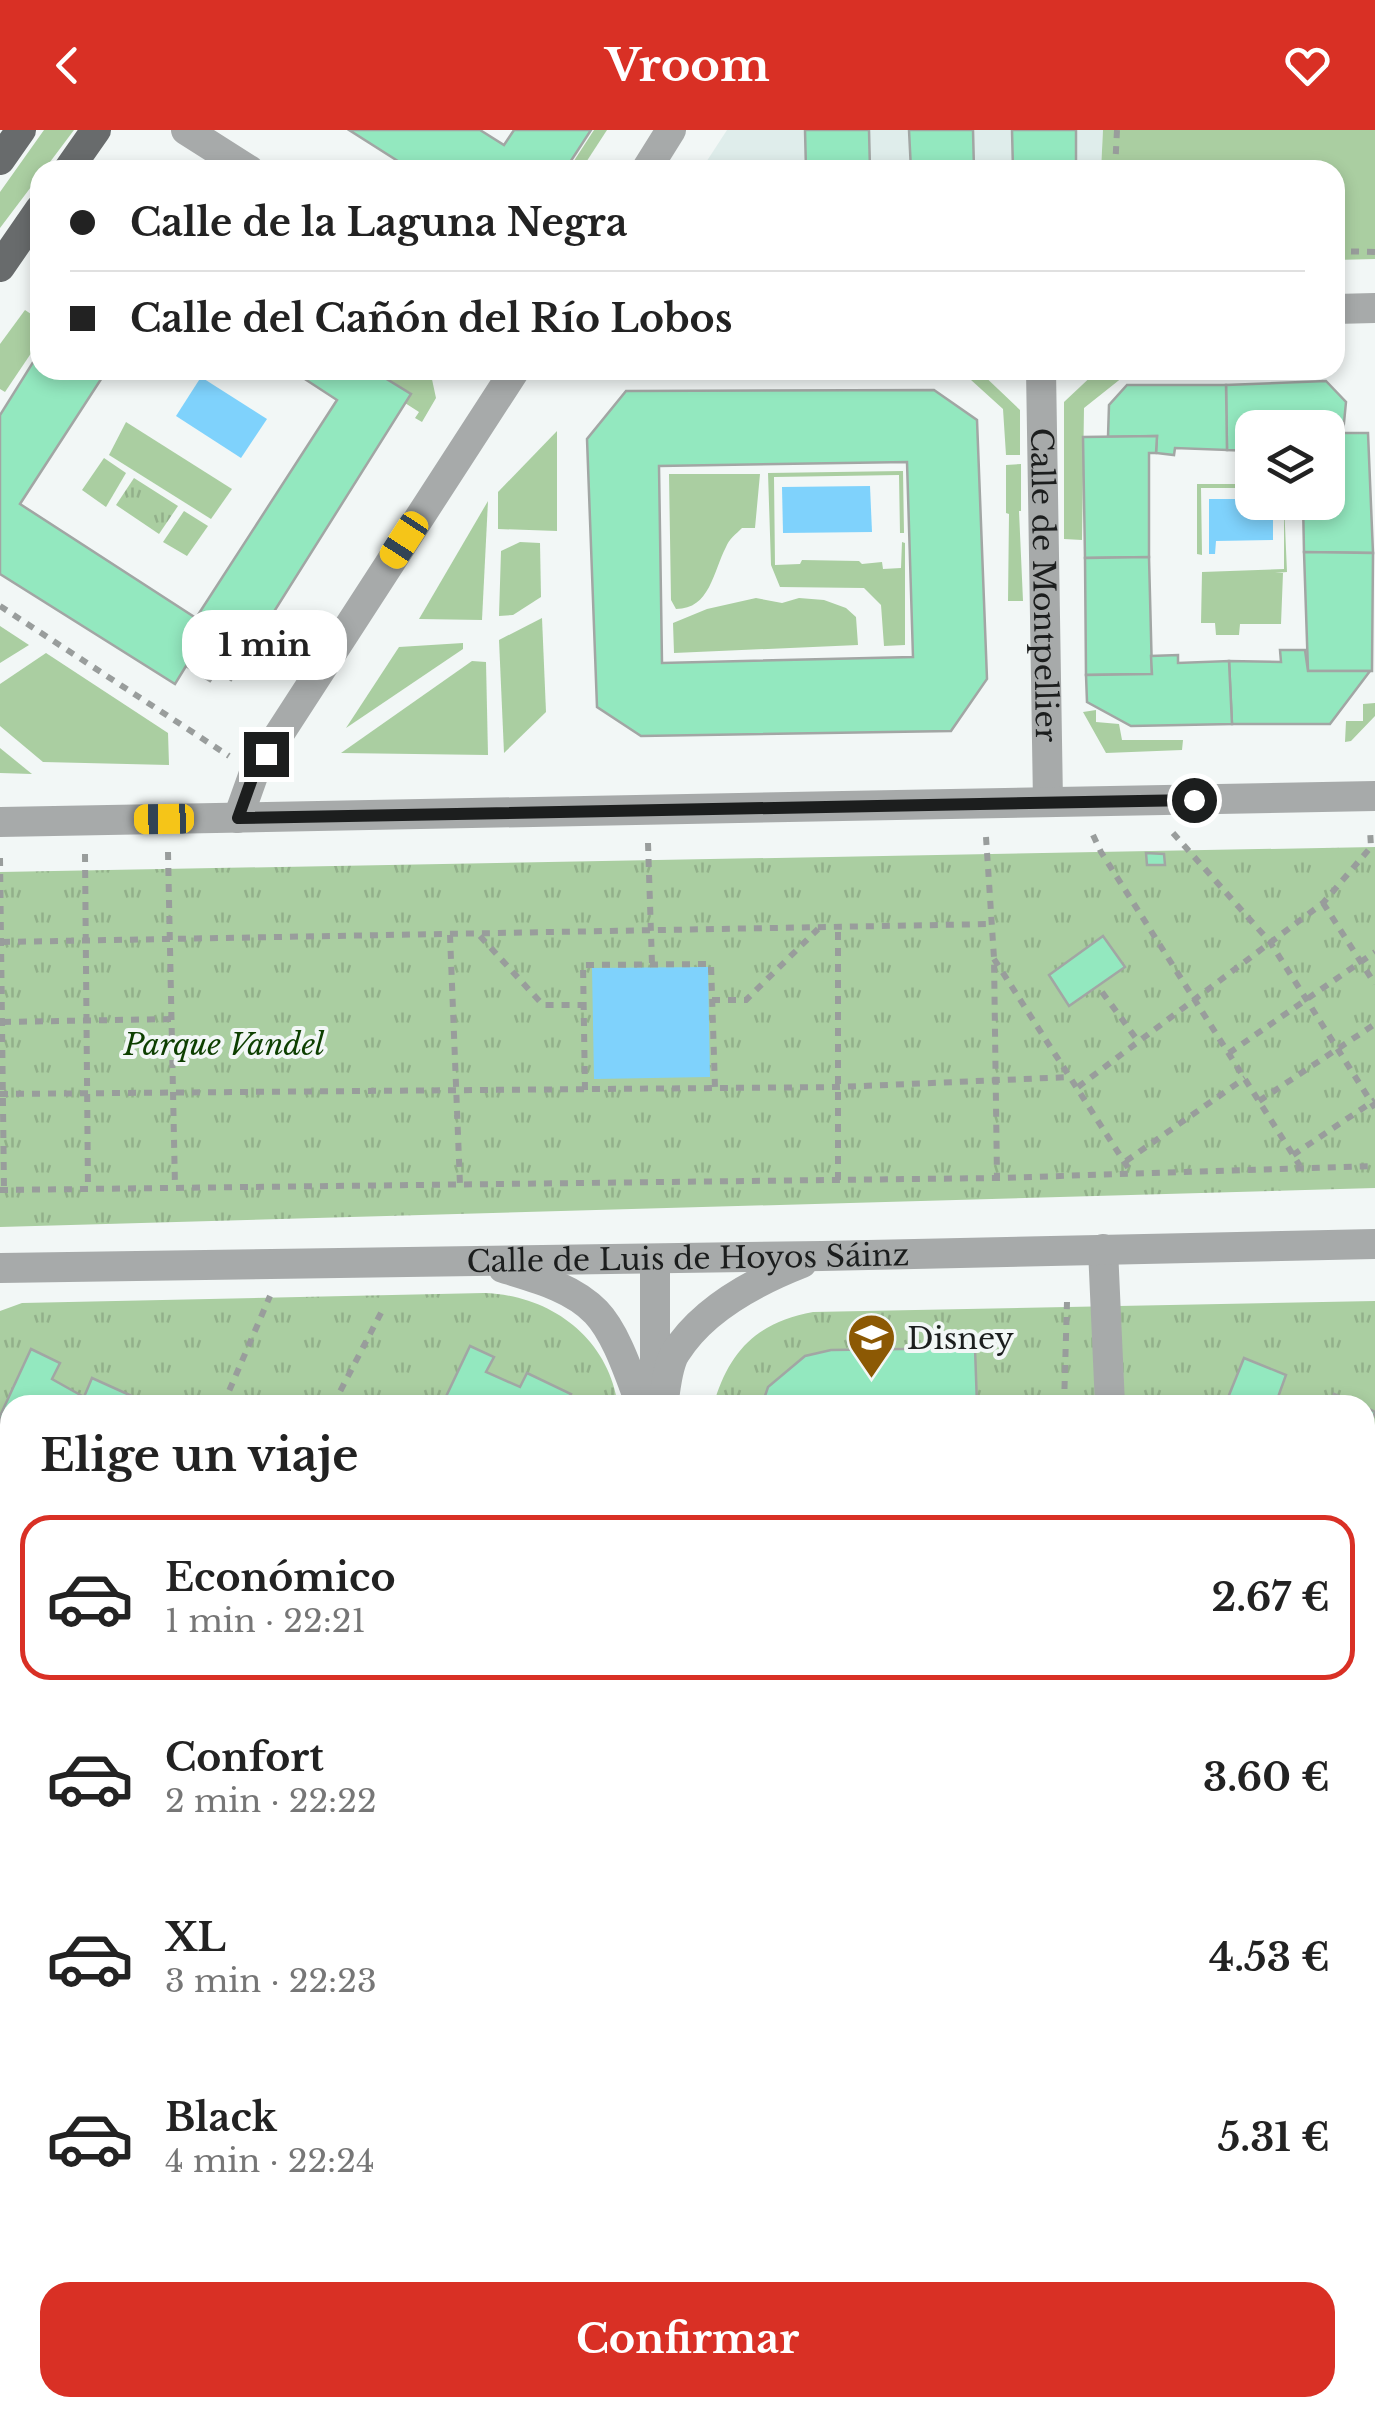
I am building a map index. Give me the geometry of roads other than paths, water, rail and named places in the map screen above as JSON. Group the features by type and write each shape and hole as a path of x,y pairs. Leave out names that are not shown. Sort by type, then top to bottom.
{"main road":[{"path":"0,160 21,130"},
{"path":"75,160 96,130"},
{"path":"0,266 30,223"}],"street":[{"path":"186,130 232,160"},
{"path":"652,160 671,130"},
{"path":"1345,309 1375,308"},
{"path":"238,818 254,773 508,380"},
{"name":"Calle de Montpellier","path":"1040,380 1048,802"},
{"path":"0,822 1375,796"},
{"name":"Calle de Luis de Hoyos Sáinz","path":"0,1268 1375,1244"},
{"path":"1104,1250 1110,1395"},
{"path":"665,1395 674,1354 716,1309 763,1278 822,1256"},
{"path":"655,1395 656,1258"},
{"path":"472,1259 552,1282 596,1312 623,1357 637,1395"}],"water":[{"path":"199,380 206,380 267,419 241,458 176,416"},
{"path":"870,486 872,532 783,533 782,487"},
{"path":"1209,499 1235,499 1235,520 1273,520 1273,540 1216,541 1215,554 1209,554"},
{"path":"708,967 710,1077 594,1079 592,968"}],"place":[{"name":"Disney","path":"872,1380"}],"park label":[{"name":"Parque Vandel","path":"224,1044"}]}
